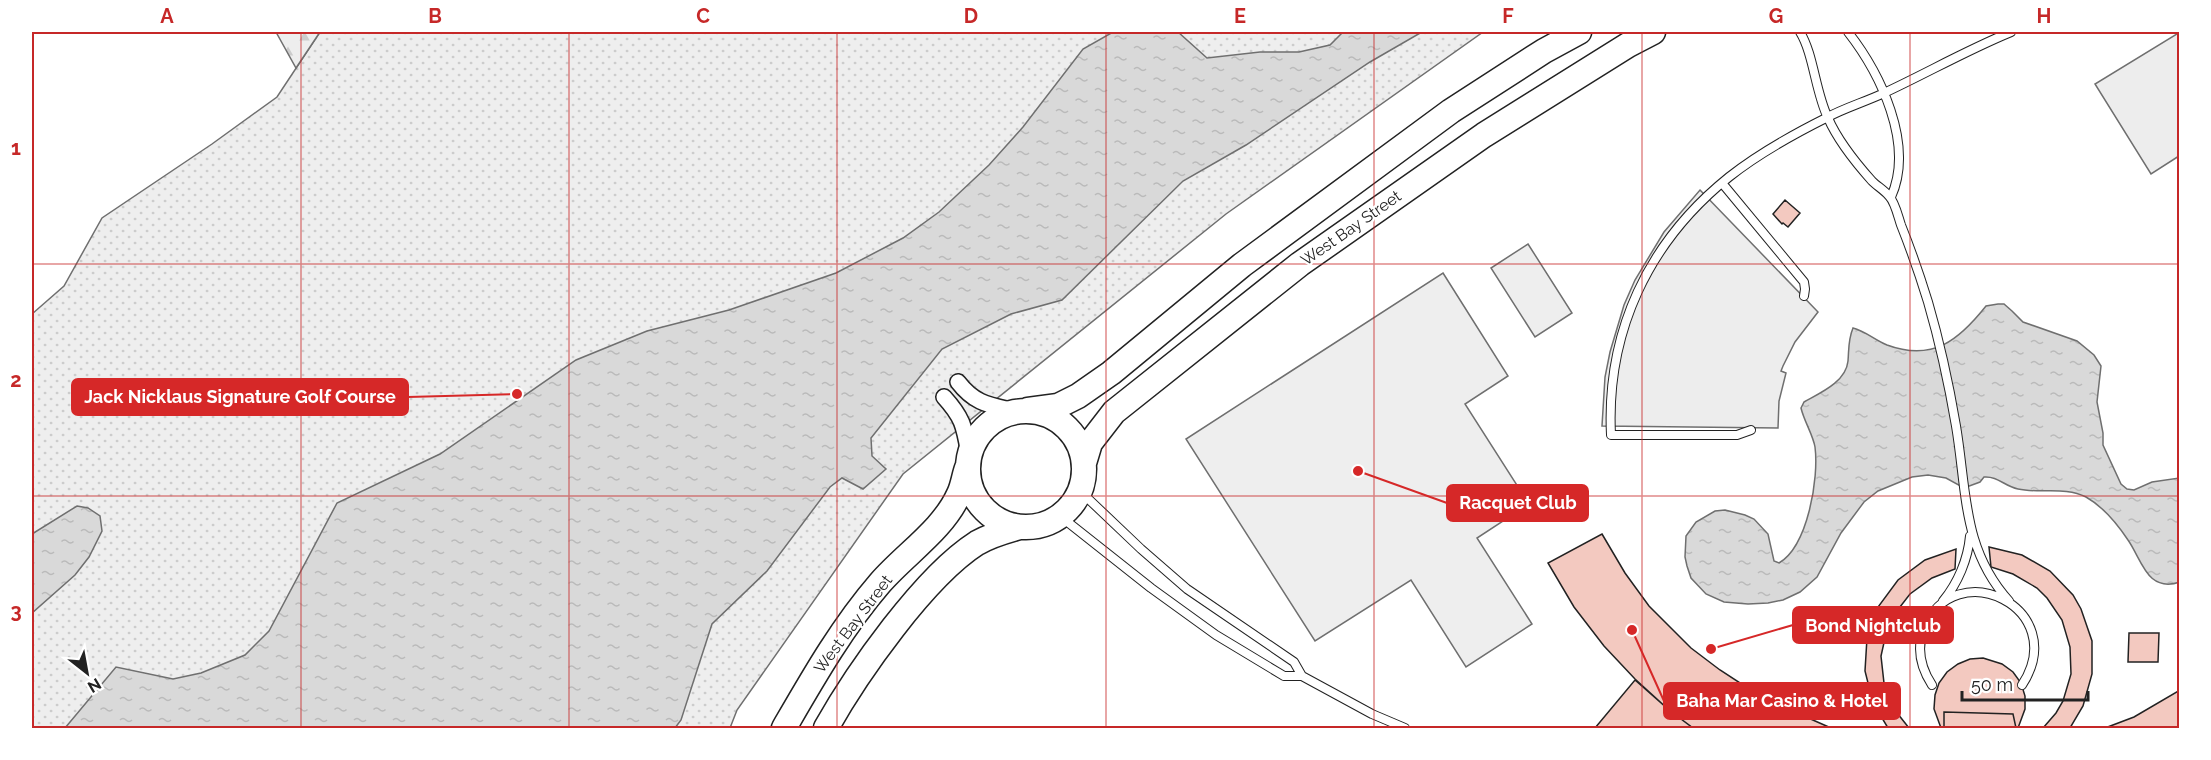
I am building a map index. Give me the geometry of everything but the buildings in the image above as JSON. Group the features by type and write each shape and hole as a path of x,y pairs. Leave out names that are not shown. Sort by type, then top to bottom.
{"main road":[{"name":"West Bay Street","path":"1021,411 1058,406 1086,390 1111,373 1242,265 1451,111 1544,51 1579,32"},
{"name":"West Bay Street","path":"1084,464 1090,443 1114,412 1300,264 1484,135 1628,45 1653,32"},
{"path":"826,729 848,691 892,630 927,589 975,544 995,533 1041,525 1060,516 1080,491 1084,464 1080,445 1070,430 1046,414 1021,411 1002,415 981,431 968,460 972,492 980,506 1000,521 1020,527"},
{"name":"West Bay Street","path":"784,729 824,659 880,583 938,525 951,508 960,494 968,460"}],"street":[{"path":"958,382 975,399 986,405 1021,411"},
{"path":"944,397 960,415 964,426 968,460"}],"lane":[{"path":"1800,32 1805,41 1816,86 1827,117 1854,159 1891,197 1922,282 1937,337 1956,427 1970,531 1968,551 1958,578 1923,631 1919,650 1923,669 1932,685"},
{"path":"1848,32 1866,57 1884,93 1895,129 1897,174 1891,197"},
{"path":"1751,430 1737,435 1611,435 1610,404 1613,371 1620,338 1642,280 1674,232 1722,183 1757,157 1827,117 1884,93 1965,52 2011,32"},
{"path":"1722,183 1804,282 1804,296"},
{"path":"1080,491 1179,582 1294,662 1302,676"},
{"path":"1060,516 1151,588 1216,635 1284,676 1302,676 1405,729"},
{"path":"1970,531 1998,590 2022,614 2032,631 2035,649 2031,668 2022,685"},
{"path":"1938,607 1954,597 1972,592 1991,594 2009,601"}],"green space":[{"path":"276,32 320,32 296,68"},
{"path":"320,32 1483,32 1226,214 903,474 737,710 730,728 32,728 32,314 64,286 102,218 277,97"},
{"path":"1528,244 1572,313 1535,337 1491,268"},
{"path":"1443,273 1508,376 1465,404 1529,504 1477,538 1532,624 1466,667 1411,580 1315,641 1186,439"}],"shaded area":[{"path":"2180,32 2179,156 2151,174 2095,84"},
{"path":"1700,190 1818,312 1795,342 1781,371 1786,373 1779,401 1778,428 1602,426 1605,377 1624,305 1635,280 1664,232"}],"water":[{"path":"1113,32 1178,32 1207,58 1260,52 1299,52 1330,45 1343,32 1422,32 1370,62 1246,145 1183,181 1062,300 1011,314 942,349 871,438 872,456 886,469 863,489 842,478 830,487 767,571 712,624 681,720 675,728 65,728 116,667 173,679 201,673 245,655 269,631 337,503 440,454 576,360 647,331 729,310 836,273 903,238 939,212 989,165 1023,127 1083,49"},
{"path":"2004,304 2023,322 2077,341 2094,355 2101,366 2097,402 2103,445 2121,484 2127,489 2134,490 2152,482 2179,478 2180,582 2160,583 2153,579 2119,528 2104,511 2086,497 2070,492 2018,489 1989,477 1984,477 1980,482 1964,488 1946,478 1928,475 1912,477 1878,491 1864,502 1841,533 1817,577 1800,592 1783,600 1748,604 1724,602 1706,594 1691,578 1685,557 1686,536 1696,522 1715,511 1725,510 1754,519 1768,534 1774,561 1779,563 1797,542 1804,527 1813,493 1816,460 1814,442 1801,408 1804,402 1824,391 1843,375 1848,361 1849,341 1853,328 1887,345 1903,350 1931,349 1955,338 1986,306"},
{"path":"77,506 88,508 100,516 102,531 89,557 75,575 32,613 32,534"}],"place":[{"name":"Jack Nicklaus Signature Golf Course","path":"517,394"},
{"name":"Racquet Club","path":"1358,471"},
{"name":"Baha Mar Casino & Hotel","path":"1632,630"},
{"name":"Bond Nightclub","path":"1711,649"}]}
